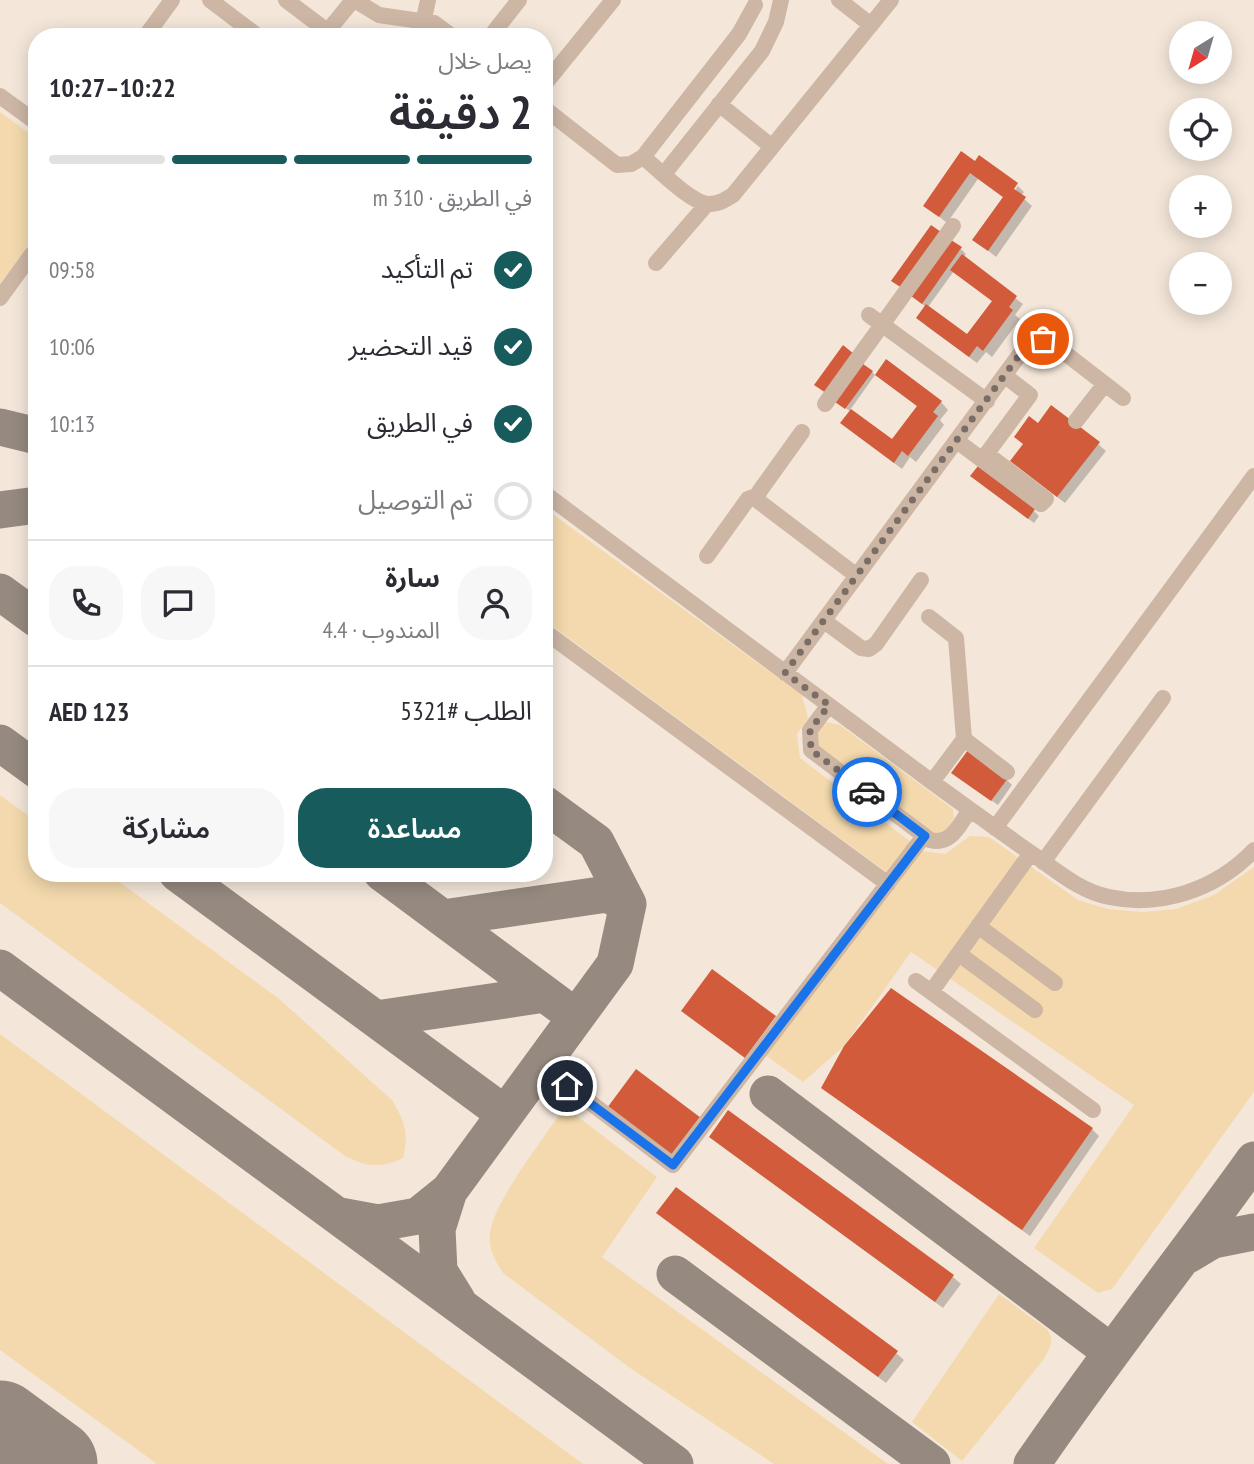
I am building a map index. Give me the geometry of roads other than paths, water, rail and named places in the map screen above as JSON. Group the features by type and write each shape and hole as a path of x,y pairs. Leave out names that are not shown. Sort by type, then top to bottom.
{"street":[{"path":"152,28 172,0"},
{"path":"210,0 247,28"},
{"path":"286,0 318,28"},
{"path":"330,28 354,0 379,15 423,20 441,28"},
{"path":"422,28 428,0"},
{"path":"497,28 519,0"},
{"path":"553,74 613,0"},
{"path":"664,174 762,51 776,22 781,0"},
{"path":"839,0 871,25"},
{"path":"643,157 693,198 707,204 722,202 733,195 891,0"},
{"path":"553,115 617,165 631,164 643,157 739,34 752,3 776,22"},
{"path":"0,96 28,116"},
{"path":"719,104 772,147"},
{"path":"656,263 707,204"},
{"path":"825,404 875,320 953,226"},
{"path":"0,298 28,260"},
{"path":"875,320 987,401"},
{"path":"785,673 1026,346 1036,338 1052,344 1123,398"},
{"path":"957,441 984,457 1030,395 1005,376"},
{"path":"1076,421 1104,385"},
{"path":"757,500 759,492 802,432"},
{"path":"995,828 1254,476"},
{"path":"707,556 748,499 753,497 857,576"},
{"path":"553,500 970,810 1083,890 1110,897 1142,900 1174,898 1209,885 1243,862 1254,850"},
{"path":"824,621 861,648 869,649 876,644 921,580"},
{"path":"929,617 956,638 964,739 932,782"},
{"path":"553,638 888,884"},
{"path":"931,992 978,926 1037,857 1163,698"},
{"path":"829,705 810,730 811,750 925,836 939,843 949,839 970,810"},
{"path":"964,739 1007,772"},
{"path":"567,1086 673,1165 925,836"},
{"path":"978,926 1055,982"},
{"path":"959,954 1035,1010"},
{"path":"916,981 1093,1110"}]}
